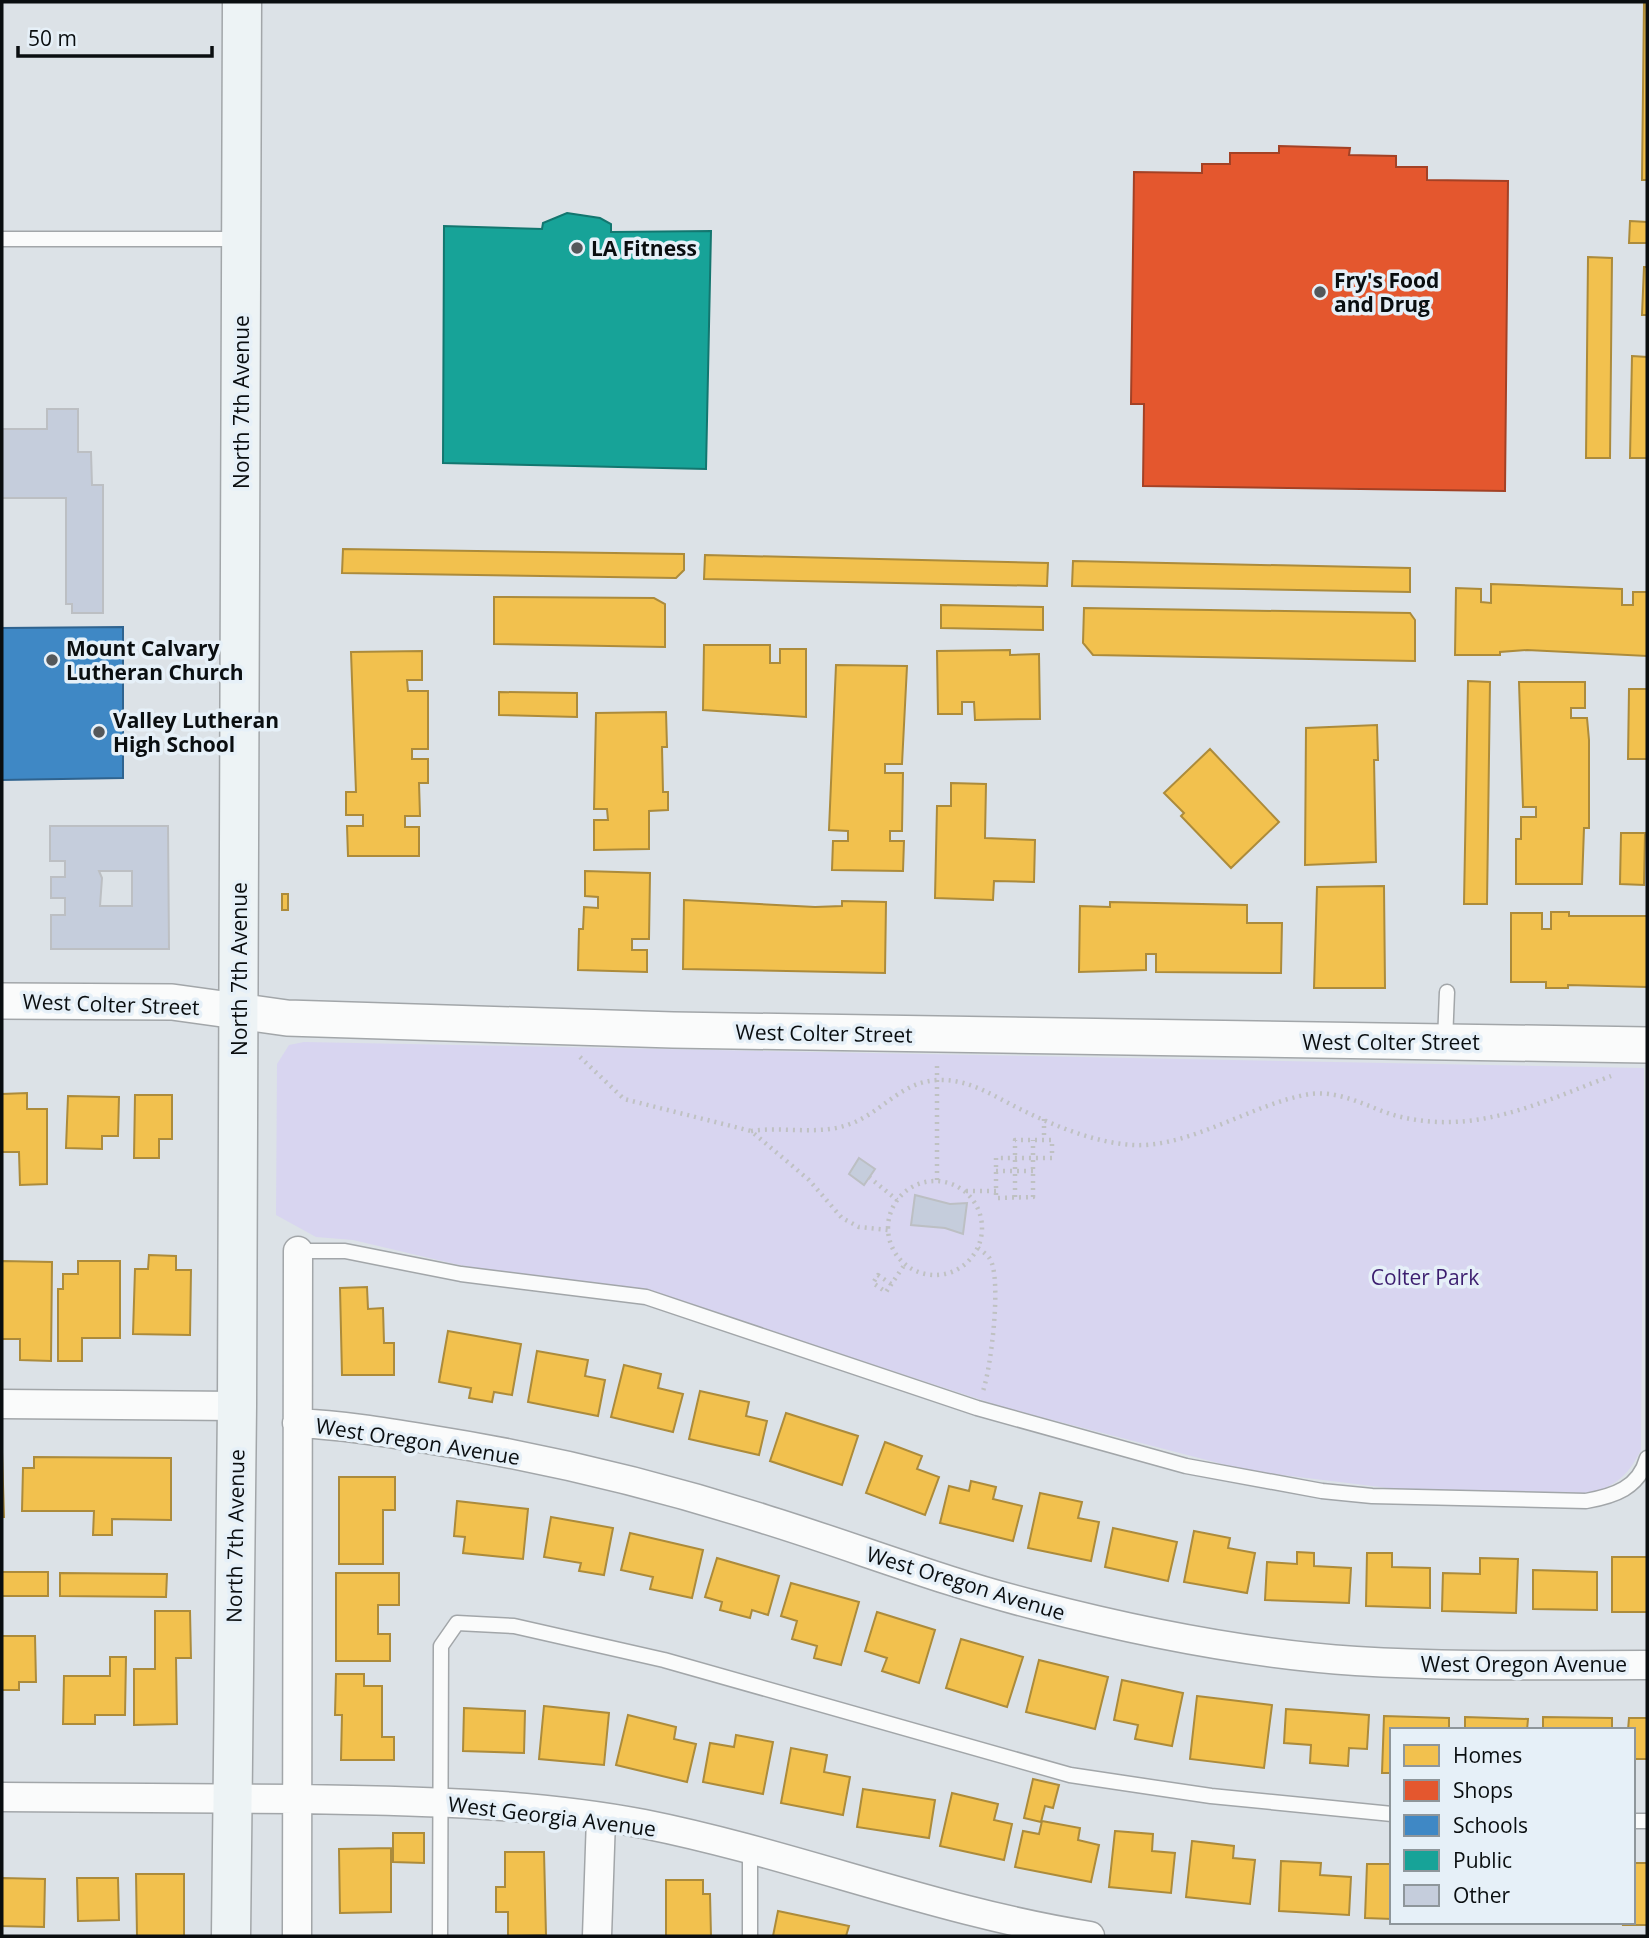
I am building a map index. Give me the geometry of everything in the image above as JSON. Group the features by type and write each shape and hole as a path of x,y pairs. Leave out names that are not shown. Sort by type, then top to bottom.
{"main road":[{"name":"North 7th Avenue","path":"231,1936 237,1406 242,2"}],"street":[{"name":"West Colter Street","path":"2,1001 172,1002 287,1018 938,1035 1647,1045"},
{"path":"296,1936 298,1251"},
{"path":"2,1404 237,1406"},
{"name":"West Oregon Avenue","path":"297,1423 337,1425 469,1445 629,1478 1032,1605 1120,1626 1273,1652 1354,1661 1647,1665"},
{"name":"West Georgia Avenue","path":"2,1797 441,1802 601,1818 642,1824 825,1868 935,1902 1090,1936"},
{"path":"597,1936 601,1818"}],"lane":[{"path":"2,239 242,239"},
{"path":"1445,1042 1447,992"},
{"path":"298,1251 345,1251 461,1275 646,1297 977,1408 1186,1466 1322,1491 1373,1496 1586,1501 1613,1496 1632,1484 1643,1471 1647,1458"},
{"path":"440,1936 441,1646 457,1623 513,1626 664,1660 1070,1775 1211,1796 1390,1814"},
{"path":"750,1850 750,1936"}],"path":[{"path":"937,1180 938,1035"},
{"path":"574,1051 624,1099 751,1131 772,1128 825,1130 850,1124 911,1084 937,1080 959,1081 1044,1119 1099,1139 1141,1144 1204,1130 1284,1101 1324,1093 1383,1109 1394,1115 1452,1124 1481,1121 1621,1074"},
{"path":"1044,1119 1044,1140"},
{"path":"751,1131 809,1180 842,1218 859,1227 888,1230"},
{"path":"1015,1197 1015,1158 1015,1140 1033,1140 1044,1140 1052,1140 1052,1158 1033,1158 1015,1158 996,1158 996,1198 1033,1197 1033,1158 1033,1140"},
{"path":"996,1171 1033,1171"},
{"path":"869,1177 897,1200"},
{"path":"966,1191 982,1217 983,1233 978,1248 969,1261 957,1270 942,1275 926,1274 906,1264 891,1246 888,1230 890,1215 897,1200 914,1186 937,1180 966,1191 996,1191"},
{"path":"977,1408 989,1367 995,1305 995,1275 990,1259 978,1248"},
{"path":"891,1284 906,1264"}],"green space":[{"name":"Colter Park","path":"304,1042 1644,1068 1641,1450 1622,1477 1594,1493 1421,1492 1249,1471 1003,1407 709,1311 557,1280 459,1265 353,1240 316,1237 276,1215 277,1064 289,1045"}],"building: Homes":[{"path":"1644,2 1647,2 1647,180 1642,180"},
{"path":"1630,221 1647,222 1647,243 1629,243"},
{"path":"1588,257 1612,258 1610,458 1586,458"},
{"path":"1644,267 1647,267 1647,315 1642,315"},
{"path":"1632,356 1647,357 1647,458 1630,458"},
{"path":"343,549 684,554 684,570 676,578 342,573"},
{"path":"705,555 1048,563 1047,586 704,579"},
{"path":"1073,561 1410,568 1410,592 1072,586"},
{"path":"1491,584 1622,589 1622,605 1633,605 1633,592 1647,592 1647,656 1527,650 1500,652 1500,655 1455,655 1456,588 1481,589 1481,602 1491,603"},
{"path":"494,597 654,598 665,604 665,647 494,644"},
{"path":"941,605 1043,607 1043,630 941,628"},
{"path":"1084,608 1410,613 1415,620 1415,661 1093,655 1083,643"},
{"path":"704,645 770,645 770,663 780,663 780,649 806,649 806,717 703,710"},
{"path":"1010,650 1010,655 1039,654 1040,719 975,720 974,702 962,702 962,714 938,714 937,651"},
{"path":"422,651 422,680 407,680 408,691 428,691 428,749 412,749 412,759 428,759 428,783 419,783 420,816 405,816 405,827 419,827 419,856 348,856 347,826 363,826 363,815 346,815 346,792 356,792 351,652"},
{"path":"836,665 907,666 902,764 885,764 885,773 903,773 902,831 890,831 890,841 904,841 903,871 832,870 833,841 848,841 848,831 829,830"},
{"path":"1468,681 1490,682 1487,904 1464,904"},
{"path":"1519,682 1585,682 1585,708 1571,708 1571,718 1587,718 1589,740 1589,828 1584,828 1582,884 1516,884 1516,839 1521,839 1521,817 1536,817 1536,807 1523,807"},
{"path":"1629,689 1647,689 1647,759 1628,759"},
{"path":"499,692 577,693 577,717 499,715"},
{"path":"666,712 667,747 662,747 663,792 668,792 668,810 649,811 649,849 594,850 594,820 608,820 607,809 594,809 596,713"},
{"path":"1377,725 1378,760 1374,760 1376,862 1305,865 1306,728"},
{"path":"1210,749 1279,822 1231,868 1181,816 1184,813 1164,793"},
{"path":"951,783 986,784 985,838 1035,840 1034,882 994,881 993,900 935,898 937,806 951,806"},
{"path":"1621,833 1645,833 1644,885 1620,884"},
{"path":"585,871 650,873 649,939 632,939 632,950 647,950 647,972 578,970 579,929 583,929 584,907 598,908 598,897 585,896"},
{"path":"1384,886 1385,988 1314,988 1317,887"},
{"path":"282,894 288,894 288,910 282,910"},
{"path":"684,900 815,907 842,906 842,901 886,902 885,973 683,969"},
{"path":"1110,902 1247,905 1247,923 1282,923 1281,973 1156,972 1156,954 1146,954 1146,970 1079,972 1080,906 1110,907"},
{"path":"1551,912 1569,912 1569,916 1647,916 1647,987 1568,985 1568,988 1546,988 1546,982 1511,982 1511,913 1542,913 1542,929 1551,929"},
{"path":"27,1093 27,1109 47,1109 47,1184 20,1185 19,1152 2,1152 2,1094"},
{"path":"135,1095 172,1095 172,1139 159,1139 159,1158 134,1158"},
{"path":"68,1096 119,1097 118,1136 102,1136 102,1149 66,1148"},
{"path":"149,1255 176,1256 176,1270 191,1270 190,1335 133,1334 135,1269 148,1269"},
{"path":"2,1261 52,1262 51,1361 20,1360 20,1339 2,1339"},
{"path":"78,1261 120,1261 120,1338 82,1338 82,1361 58,1361 58,1289 63,1289 63,1274 78,1274"},
{"path":"367,1287 368,1309 383,1308 384,1343 394,1343 394,1375 342,1375 340,1288"},
{"path":"448,1331 521,1344 512,1395 494,1392 492,1402 469,1398 471,1388 439,1382"},
{"path":"537,1351 588,1360 585,1376 605,1380 598,1416 528,1402"},
{"path":"624,1365 661,1374 658,1388 683,1394 673,1432 611,1417"},
{"path":"700,1391 749,1402 746,1416 767,1421 759,1455 689,1439"},
{"path":"786,1413 858,1436 842,1485 770,1461"},
{"path":"885,1442 922,1456 917,1469 939,1477 925,1515 866,1493"},
{"path":"2,1452 4,1517 2,1517"},
{"path":"34,1457 171,1458 171,1520 112,1519 112,1535 93,1535 94,1511 22,1511 23,1468 34,1468"},
{"path":"339,1477 395,1477 395,1510 383,1510 383,1564 339,1564"},
{"path":"971,1481 996,1487 993,1499 1022,1506 1013,1541 940,1523 949,1486 969,1491"},
{"path":"1040,1493 1082,1502 1078,1518 1099,1522 1091,1561 1028,1548"},
{"path":"457,1501 528,1509 523,1559 463,1553 465,1537 454,1536"},
{"path":"551,1517 613,1528 604,1575 579,1571 581,1563 544,1557"},
{"path":"1113,1528 1177,1542 1168,1581 1105,1567"},
{"path":"1194,1531 1230,1538 1228,1548 1255,1553 1247,1593 1184,1582"},
{"path":"630,1533 703,1550 692,1598 650,1589 653,1577 621,1570"},
{"path":"1297,1552 1314,1553 1314,1566 1351,1568 1349,1603 1265,1600 1267,1562 1297,1564"},
{"path":"1367,1553 1392,1553 1392,1567 1430,1568 1430,1608 1366,1606"},
{"path":"1612,1557 1647,1557 1647,1612 1612,1612"},
{"path":"717,1558 779,1576 768,1615 752,1610 750,1618 720,1610 722,1602 705,1597"},
{"path":"1480,1558 1518,1559 1516,1613 1442,1611 1443,1573 1480,1574"},
{"path":"1533,1570 1597,1572 1597,1610 1533,1609"},
{"path":"2,1572 48,1572 48,1596 2,1596"},
{"path":"60,1573 167,1574 166,1597 60,1596"},
{"path":"336,1573 399,1573 399,1605 378,1605 378,1634 390,1634 390,1661 336,1661"},
{"path":"791,1583 859,1602 841,1665 814,1658 817,1646 792,1639 797,1621 781,1616"},
{"path":"155,1611 190,1611 191,1658 176,1658 177,1724 134,1725 134,1669 155,1669"},
{"path":"877,1612 935,1630 919,1683 882,1671 887,1658 865,1651"},
{"path":"2,1636 35,1636 36,1682 19,1682 19,1690 2,1690"},
{"path":"961,1639 1023,1657 1007,1707 946,1688"},
{"path":"110,1657 126,1657 125,1715 95,1715 95,1724 63,1724 64,1676 110,1676"},
{"path":"1039,1660 1108,1677 1095,1729 1026,1712"},
{"path":"336,1674 364,1674 364,1686 382,1686 382,1737 394,1737 394,1760 341,1760 342,1715 335,1715"},
{"path":"1122,1680 1183,1693 1172,1746 1135,1739 1138,1725 1114,1720"},
{"path":"1197,1696 1272,1705 1264,1768 1190,1759"},
{"path":"544,1706 609,1713 604,1765 539,1759"},
{"path":"464,1708 525,1711 524,1753 463,1751"},
{"path":"1286,1709 1369,1715 1367,1749 1349,1748 1348,1766 1310,1763 1311,1745 1284,1743"},
{"path":"628,1715 676,1727 674,1739 696,1744 687,1782 616,1765"},
{"path":"1384,1716 1449,1718 1449,1728 1390,1728 1390,1773 1382,1773"},
{"path":"1465,1717 1528,1719 1527,1728 1465,1728"},
{"path":"1543,1717 1612,1718 1612,1728 1543,1728"},
{"path":"1629,1718 1647,1718 1647,1759 1635,1759 1635,1728 1628,1728"},
{"path":"736,1735 773,1742 763,1794 703,1782 710,1743 734,1747"},
{"path":"791,1748 827,1755 824,1772 850,1777 843,1815 781,1803"},
{"path":"1033,1779 1059,1785 1053,1808 1045,1806 1041,1822 1024,1818"},
{"path":"863,1789 935,1800 929,1838 857,1827"},
{"path":"952,1793 998,1804 994,1820 1012,1824 1004,1860 940,1846"},
{"path":"1042,1821 1080,1828 1078,1840 1099,1845 1091,1882 1015,1867 1023,1831 1039,1834"},
{"path":"1115,1831 1153,1834 1152,1851 1175,1853 1171,1893 1109,1887"},
{"path":"393,1833 424,1833 424,1863 393,1862"},
{"path":"1192,1841 1234,1846 1233,1858 1255,1860 1250,1904 1186,1897"},
{"path":"391,1848 391,1912 340,1913 339,1849"},
{"path":"505,1852 544,1852 546,1935 508,1936 508,1912 496,1912 496,1887 505,1887"},
{"path":"1281,1861 1321,1863 1320,1875 1351,1877 1349,1915 1279,1911"},
{"path":"1635,1863 1647,1863 1647,1925 1622,1925 1635,1924"},
{"path":"1367,1864 1390,1864 1390,1919 1365,1918"},
{"path":"136,1874 184,1874 184,1936 137,1936"},
{"path":"2,1878 45,1879 44,1927 2,1926"},
{"path":"77,1878 118,1878 119,1920 78,1921"},
{"path":"666,1880 703,1880 703,1894 710,1894 711,1936 666,1936"},
{"path":"778,1911 849,1926 846,1936 773,1936"}],"building: Shops":[{"name":"Fry's Food and Drug","path":"1279,146 1350,148 1349,155 1396,156 1396,167 1427,167 1427,180 1508,181 1505,491 1143,486 1144,404 1131,404 1134,172 1202,173 1202,164 1230,164 1230,153 1279,153"}],"building: Schools":[{"path":"123,627 123,778 2,780 2,628"}],"building: Public":[{"path":"567,213 600,218 611,224 611,232 711,231 706,469 443,463 444,226 542,229 543,223"}],"building: Other":[{"path":"47,409 78,409 78,452 91,452 92,485 103,485 103,613 72,613 72,604 66,604 66,498 2,498 2,429 47,429"},
{"path":"50,826 168,826 169,949 51,949 51,915 65,915 65,898 51,898 51,877 65,877 65,861 50,861","holes":["99,871 132,871 132,906 100,906 102,878"]},
{"path":"859,1158 875,1169 864,1185 849,1174"},
{"path":"915,1195 950,1204 967,1203 963,1234 945,1228 911,1225"}],"place":[{"name":"LA Fitness","path":"577,248"},
{"name":"Fry's Food and Drug","path":"1320,292"},
{"name":"Mount Calvary Lutheran Church","path":"52,660"},
{"name":"Valley Lutheran High School","path":"99,732"}]}
